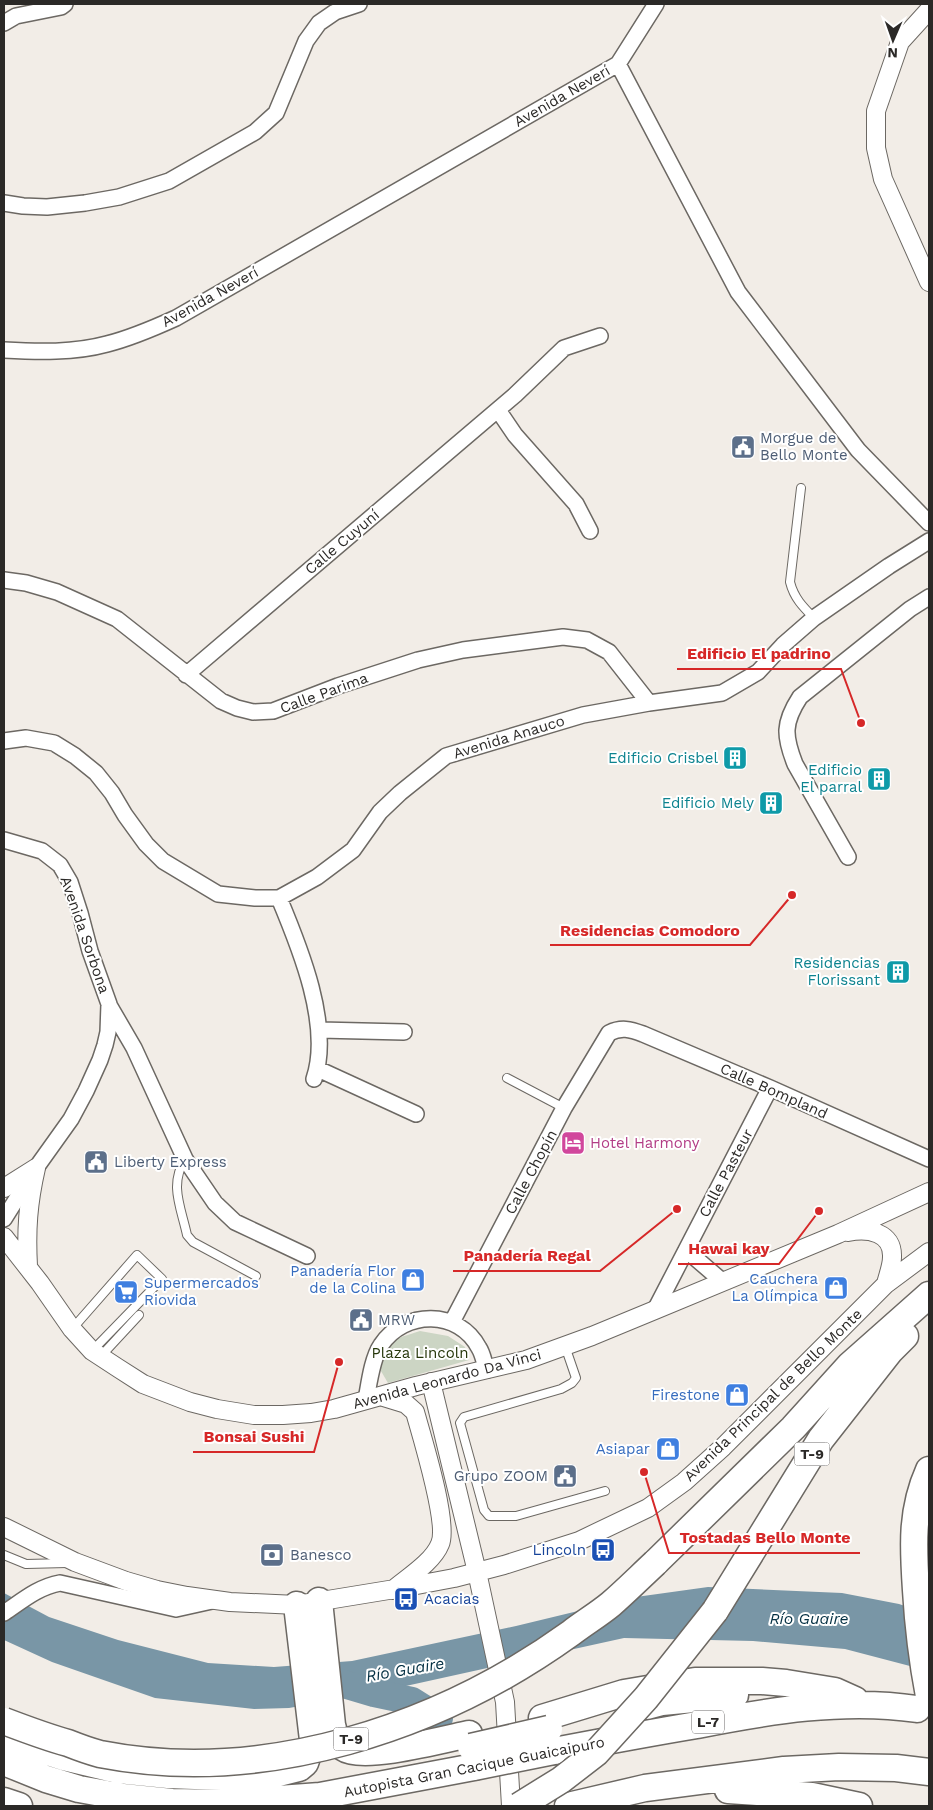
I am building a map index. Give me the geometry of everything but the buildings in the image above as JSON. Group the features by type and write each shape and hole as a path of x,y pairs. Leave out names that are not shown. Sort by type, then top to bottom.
{"highway":[{"name":"T-9","path":"4,1720 99,1754 147,1760 193,1762 246,1760 285,1755 326,1746 402,1724 436,1710 507,1675 536,1658 610,1604 793,1428 850,1365 929,1295"},
{"name":"T-9","path":"520,1806 561,1780 596,1753 646,1698 715,1611 821,1439 890,1351 929,1313"},
{"path":"923,1702 913,1544 915,1516 923,1483 929,1470"},
{"path":"4,1738 118,1770 168,1775 222,1776 276,1774 299,1768 324,1739 309,1608"},
{"path":"324,1739 345,1749 357,1752 471,1749 548,1733 624,1693 695,1681 786,1683 835,1691 864,1705"},
{"name":"Autopista Gran Cacique Guaicaipuro","path":"11,1766 46,1779 79,1788 123,1796 172,1802 221,1803 320,1796 471,1749 548,1733 778,1711 923,1702"},
{"path":"570,1806 645,1788 784,1770 896,1768 929,1772"},
{"path":"645,1788 770,1792 812,1796 835,1804 859,1806"},
{"path":"4,1800 19,1806"}],"street":[{"path":"4,23 16,16 61,8 65,4"},
{"path":"4,203 47,207 85,203 120,197 169,181 255,132 276,113 306,41 319,23 334,12 359,4"},
{"path":"618,64 656,4"},
{"path":"929,10 900,42 876,111 876,148 883,178 929,282"},
{"name":"Avenida Neverí","path":"4,350 44,352 107,344 176,318 618,64 738,292 858,450 929,523"},
{"name":"Calle Cuyuní","path":"186,675 498,410 564,348 600,336"},
{"path":"498,410 515,435 576,504 590,531"},
{"name":"Avenida Anauco","path":"4,741 26,738 54,743 75,756 96,772 112,792 125,815 146,844 163,860 218,894 255,898 279,898 317,877 353,850 380,812 400,793 446,756 583,715 649,703 722,693 758,672 783,645 814,618 929,541"},
{"name":"Calle Parima","path":"4,580 26,583 57,592 117,619 221,701 253,712 272,712 338,686 418,660 463,650 563,637 587,640 609,652 649,703"},
{"path":"848,857 794,764 789,749 786,729 790,711 800,697 910,609 929,598"},
{"name":"Avenida Sorbona","path":"4,840 42,850 60,865 72,890 90,951 109,1004 108,1032 100,1060 72,1119 36,1168 4,1219"},
{"path":"279,898 296,940 310,984 320,1030 316,1074 416,1114"},
{"path":"109,1004 134,1048 185,1159 215,1203 235,1222 307,1256"},
{"name":"Calle Bompland","path":"617,1029 630,1028 929,1159"},
{"name":"Calle Chopín","path":"452,1322 564,1108 609,1033 617,1029"},
{"path":"320,1030 404,1032"},
{"name":"Calle Pasteur","path":"655,1310 770,1088"},
{"path":"4,1188 36,1168"},
{"path":"28,1266 26,1233 31,1190 36,1168"},
{"name":"Avenida Leonardo Da Vinci","path":"4,1237 28,1266 72,1329 96,1353 143,1384 168,1395 216,1409 254,1415 283,1416 311,1414 431,1382 526,1360 655,1310 838,1234 929,1192"},
{"path":"838,1234 865,1230 885,1237 890,1242 892,1258 886,1284"},
{"path":"686,1250 722,1281"},
{"name":"Avenida Principal de Bello Monte","path":"4,1527 75,1562 126,1581 157,1590 216,1600 267,1605 309,1608 477,1572 579,1541 648,1508 684,1482 723,1447 886,1284 929,1252"},
{"path":"392,1590 426,1563 437,1550 442,1535 441,1515 415,1412 406,1404 373,1398 376,1356 380,1346 399,1327 416,1320 429,1318 452,1322 464,1330 480,1348 487,1370"},
{"path":"431,1382 477,1572 505,1702 511,1806"},
{"path":"4,1614 36,1591 60,1582 176,1609 216,1600"}],"lane":[{"path":"801,488 790,582 799,604 814,618"},
{"path":"508,1078 564,1108"},
{"path":"185,1159 178,1170 175,1183 187,1235 193,1242 256,1276"},
{"path":"72,1329 137,1254 162,1279 96,1353"},
{"path":"96,1353 139,1314"},
{"path":"565,1346 576,1378 572,1383 561,1389 464,1416 461,1419 460,1423 484,1510 490,1516 516,1516 605,1491"},
{"path":"4,1555 26,1564 75,1562"}],"green space":[{"name":"Plaza Lincoln","path":"420,1331 448,1336 465,1347 469,1360 388,1383 378,1366 385,1350 393,1341"}],"water":[{"name":"Río Guaire","path":"708,1587 842,1593 899,1604 929,1614 929,1671 845,1649 753,1641 624,1638 374,1693 289,1708 254,1709 155,1698 52,1662 4,1640 4,1593 49,1617 118,1640 208,1663 274,1667 352,1661 516,1626 636,1597"}],"waterway":[{"path":"337,1682 374,1693 412,1701 439,1718"}],"place":[{"name":"Morgue de Bello Monte","path":"743,447"},
{"name":"Edificio El padrino","path":"861,723"},
{"name":"Edificio Crisbel","path":"735,758"},
{"name":"Edificio El parral","path":"879,779"},
{"name":"Edificio Mely","path":"771,803"},
{"name":"Residencias Comodoro","path":"792,895"},
{"name":"Residencias Florissant","path":"898,972"},
{"name":"Hotel Harmony","path":"573,1143"},
{"name":"Liberty Express","path":"96,1162"},
{"name":"Panadería Regal","path":"677,1209"},
{"name":"Hawai kay","path":"819,1211"},
{"name":"Panadería Flor de la Colina","path":"413,1280"},
{"name":"Cauchera La Olímpica","path":"836,1288"},
{"name":"Supermercados Riovida","path":"126,1292"},
{"name":"MRW","path":"361,1320"},
{"name":"Bonsai Sushi","path":"339,1362"},
{"name":"Firestone","path":"737,1395"},
{"name":"Asiapar","path":"668,1449"},
{"name":"Tostadas Bello Monte","path":"644,1472"},
{"name":"Grupo ZOOM","path":"565,1476"},
{"name":"Lincoln","path":"603,1550"},
{"name":"Banesco","path":"272,1555"},
{"name":"Acacias","path":"406,1599"}]}
